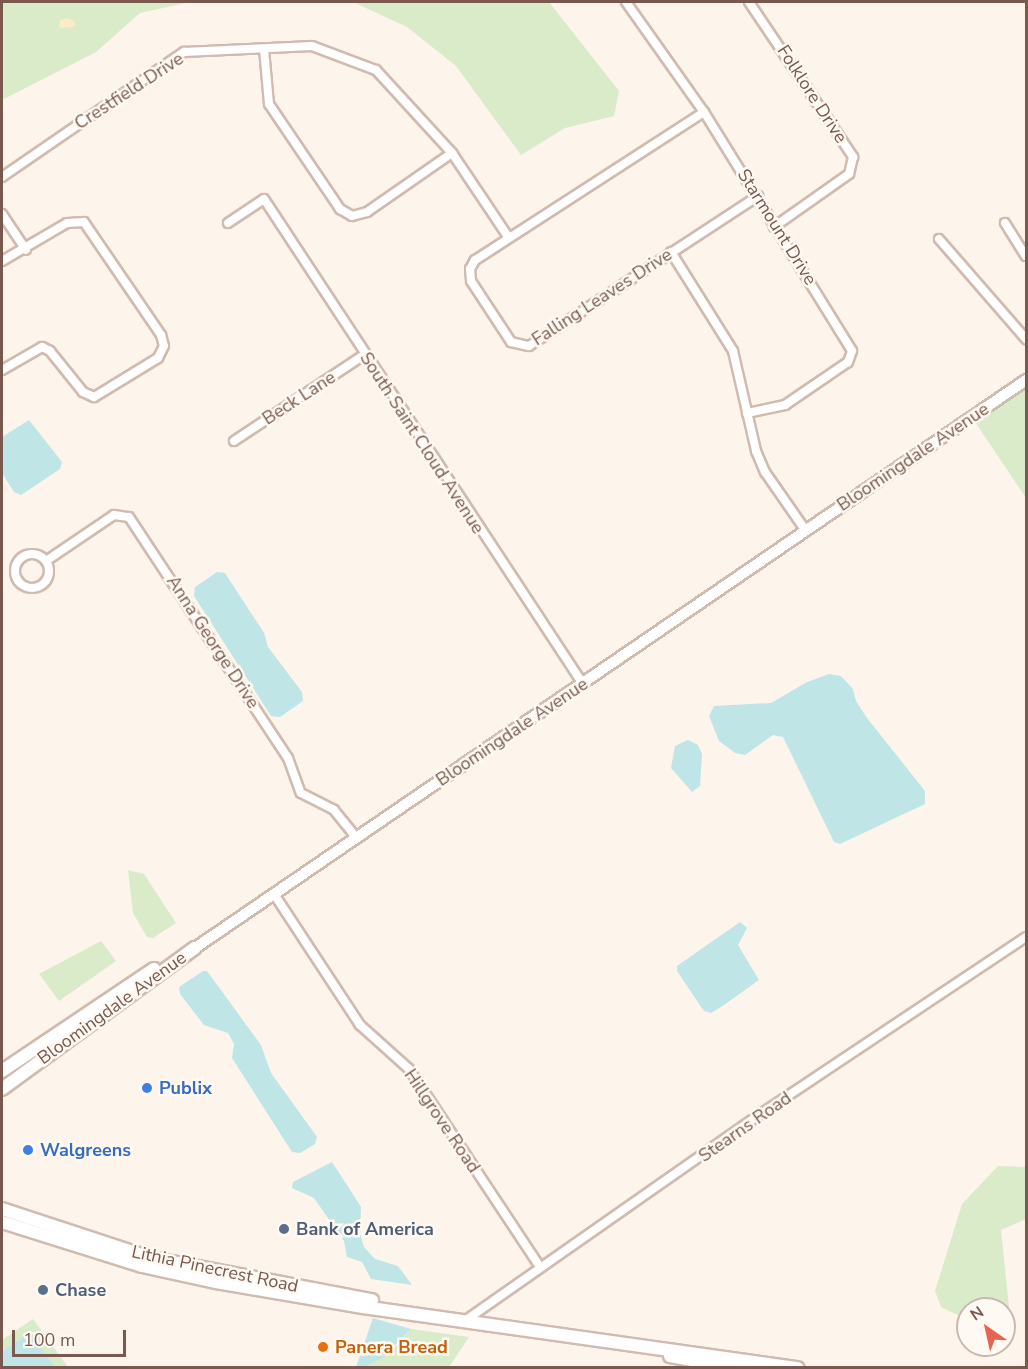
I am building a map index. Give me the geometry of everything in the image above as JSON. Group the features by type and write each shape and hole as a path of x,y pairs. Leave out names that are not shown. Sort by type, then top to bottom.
{"main road":[{"path":"2,1071 118,992 195,948"},
{"name":"Bloomingdale Avenue","path":"2,1089 195,948"},
{"name":"Lithia Pinecrest Road","path":"2,1209 151,1258 393,1304 433,1315"},
{"name":"Lithia Pinecrest Road","path":"2,1222 154,1269 308,1298 524,1329 725,1365 798,1368"}],"street":[{"name":"Starmount Drive","path":"626,2 704,112 852,351 848,362 785,405 747,413"},
{"name":"Folklore Drive","path":"749,2 853,157 849,174 774,227"},
{"name":"Crestfield Drive","path":"2,177 184,52 312,46 376,70 452,153 509,238"},
{"path":"264,49 269,104 340,209 352,216 367,212 452,153"},
{"name":"Falling Leaves Drive","path":"704,112 475,260 470,270 471,281 511,342 520,346 529,346 758,196"},
{"name":"South Saint Cloud Avenue","path":"228,223 264,200 582,684"},
{"path":"2,214 26,250"},
{"path":"2,261 26,250 67,223 84,222 161,335 164,346 158,358 94,397 83,392 50,351 42,347 2,370"},
{"path":"1005,223 1026,256"},
{"path":"939,239 1026,339"},
{"path":"671,252 733,351 756,451 765,472 806,531"},
{"name":"Beck Lane","path":"234,441 364,355"},
{"name":"Bloomingdale Avenue","path":"195,948 1026,380"},
{"name":"Anna George Drive","path":"46,561 114,515 129,517 288,758 301,793 334,810 357,838"},
{"path":"35,554 46,561 49,573 42,584 30,588 18,582 14,570 19,558 35,554"},
{"name":"Hillgrove Road","path":"274,894 360,1025 409,1069 540,1267"},
{"name":"Stearns Road","path":"466,1320 540,1267 1026,937"}],"green space":[{"path":"2,2 245,2 186,3 140,13 96,52 2,100"},
{"path":"353,2 549,2 619,91 614,116 565,128 521,155 456,66 407,27"},
{"path":"1026,387 1026,498 975,422"},
{"path":"128,870 144,874 176,923 153,938 147,937 133,913"},
{"path":"101,941 116,961 59,1001 39,974"},
{"path":"998,1166 1026,1167 1026,1219 1001,1230 1008,1297 956,1297 956,1314 941,1307 935,1291 962,1204"},
{"path":"33,1319 68,1367 2,1368 2,1340"},
{"path":"411,1329 469,1337 449,1367 366,1368 391,1351"}],"sand":[{"path":"67,18 74,21 75,27 59,28 60,20"}],"water":[{"path":"29,420 62,462 60,469 21,495 14,492 2,473 2,437"},
{"path":"217,572 225,573 264,633 268,647 302,692 303,701 280,717 271,716 194,596 195,587"},
{"path":"829,674 841,676 853,689 856,701 867,718 925,791 925,804 840,844 834,842 783,737 773,735 745,755 735,753 719,741 709,716 714,706 771,703 807,682"},
{"path":"688,740 698,745 702,754 700,786 692,792 671,768 675,746"},
{"path":"740,922 747,928 738,945 759,980 711,1013 704,1011 677,971 677,966"},
{"path":"203,971 207,971 261,1045 271,1073 317,1137 315,1144 300,1153 292,1152 232,1058 234,1044 228,1033 204,1025 180,994 179,987"},
{"path":"332,1162 361,1207 360,1233 364,1247 375,1259 398,1266 412,1285 371,1279 362,1262 347,1257 344,1241 314,1198 292,1188 293,1182"},
{"path":"373,1318 411,1329 382,1358 366,1367 356,1367"},
{"path":"29,1333 55,1367 2,1367 2,1352"}],"place":[{"name":"Publix","path":"147,1088"},
{"name":"Walgreens","path":"28,1150"},
{"name":"Bank of America","path":"284,1229"},
{"name":"Chase","path":"43,1290"},
{"name":"Panera Bread","path":"323,1347"}]}
